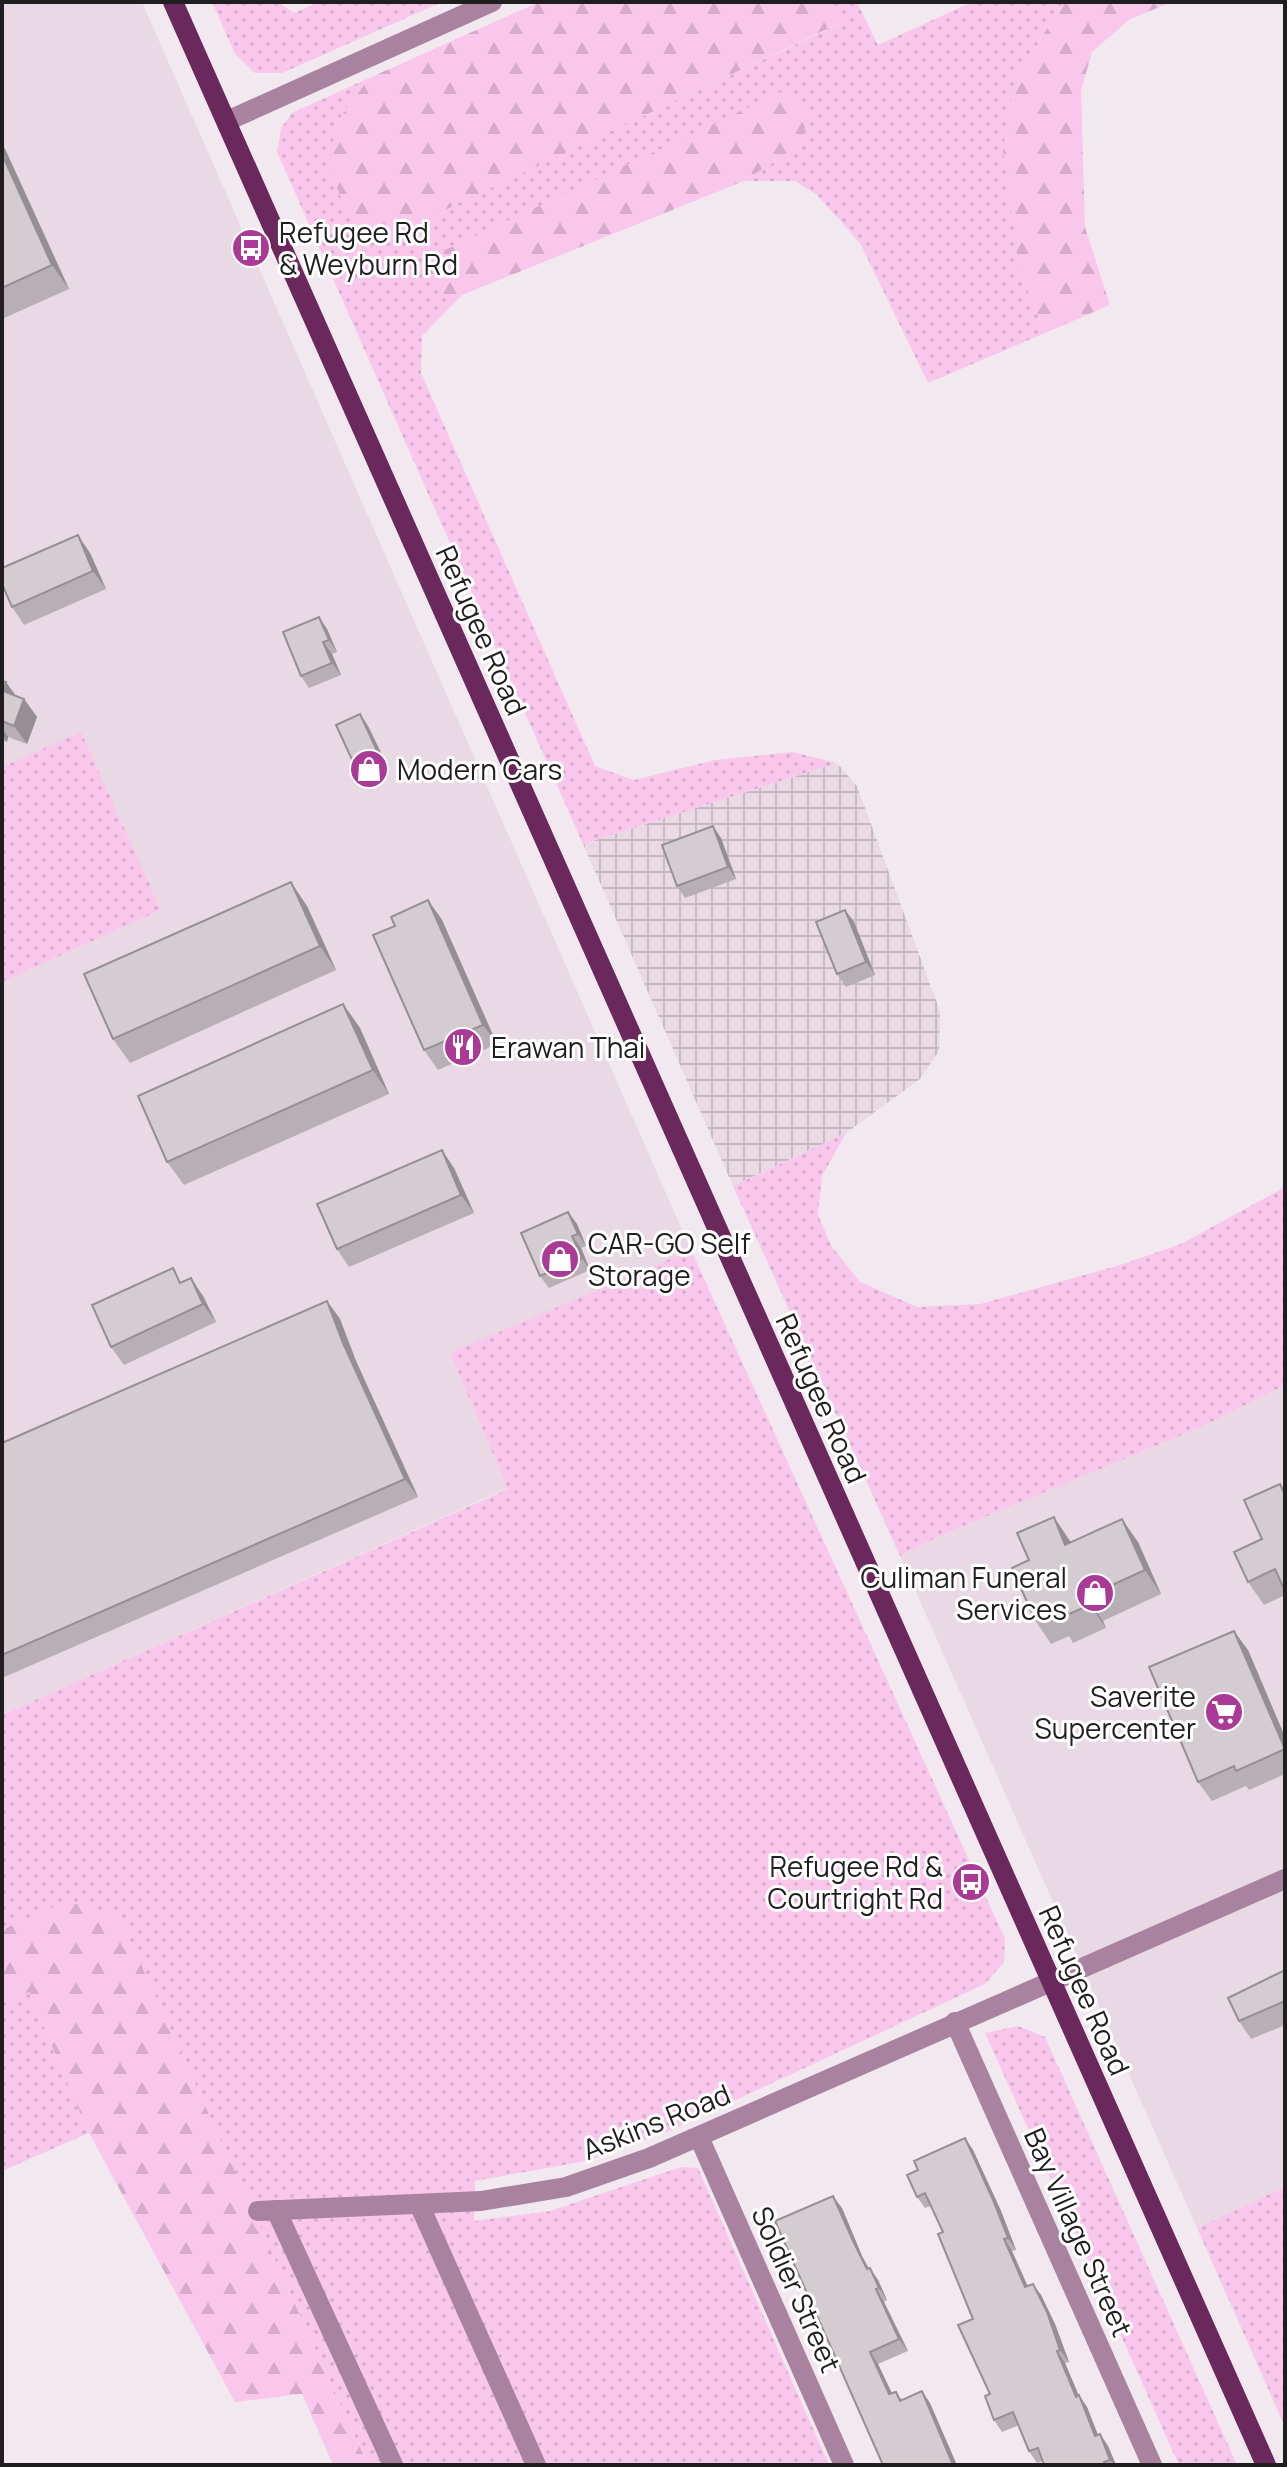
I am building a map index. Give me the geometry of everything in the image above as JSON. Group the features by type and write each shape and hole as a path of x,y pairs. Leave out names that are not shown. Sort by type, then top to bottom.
{"main road":[{"name":"Refugee Road","path":"173,2 1266,2465"}],"street":[{"path":"227,121 492,2"},
{"name":"Askins Road","path":"393,2465 267,2210 481,2201 566,2187 699,2137 1285,1879"},
{"name":"Bay Village Street","path":"955,2022 1152,2465"},
{"name":"Soldier Street","path":"699,2137 844,2465"},
{"path":"419,2204 536,2465"}],"shaded area":[{"path":"2,2 142,2 691,1250 657,1265 508,1488 2,1715 2,982 161,910 81,733 2,767"},
{"path":"837,763 857,786 940,1011 939,1051 920,1079 846,1133 733,1186 583,844"},
{"path":"1285,1385 1285,2187 1197,2228 900,1556 933,1539 1201,1427"}],"green space":[{"path":"212,2 278,2 294,13 318,2 442,2 282,73 255,73 235,54"},
{"path":"539,2 833,2 842,22 375,243 356,234 329,168 335,125 369,78"},
{"path":"833,2 857,2 878,45 972,2 1064,2 1014,81 1019,269 1045,333 928,383 860,243 817,195 795,181 744,181 803,143 440,295 462,295 422,336 421,373 595,766 634,780 715,760 793,752 837,763 583,844 277,152 281,128 292,113 369,78 335,125 375,242 841,23"},
{"path":"1064,2 1172,2 1130,19 1092,52 1081,91 1085,227 1110,305 1045,333 1019,269 1003,150 1014,81"},
{"path":"788,89 807,109 803,143 744,181 462,295 440,296 426,259"},
{"path":"81,732 161,910 2,982 2,767"},
{"path":"846,1133 822,1176 818,1215 832,1247 860,1282 917,1307 980,1304 1117,1266 1181,1244 1285,1187 1285,1385 1201,1427 933,1539 900,1556 733,1186"},
{"path":"691,1250 1005,1939 1004,1962 985,1984 669,2131 586,2161 475,2181 474,2221 550,2211 681,2167 698,2168 829,2465 368,2465 119,1916 67,1902 2,1930 2,1715 508,1489 450,1353"},
{"path":"67,1901 119,1916 368,2465 333,2465 302,2394 235,2402 89,2133 29,1992 2,2003 2,1930"},
{"path":"29,1991 89,2133 2,2171 2,2003"},
{"path":"1018,2026 1045,2037 1237,2465 1179,2465 985,2033"},
{"path":"1285,2187 1285,2427 1197,2228"}],"building":[{"path":"2,154 52,265 2,288"},
{"path":"78,535 93,571 12,607 2,584 2,568"},
{"path":"319,617 329,640 323,642 332,663 301,676 283,632"},
{"path":"2,681 6,682 3,691 24,699 14,726 2,721"},
{"path":"360,714 378,753 354,764 336,725"},
{"path":"713,826 728,867 677,886 662,845"},
{"path":"291,882 320,946 113,1039 84,974"},
{"path":"428,900 483,1025 424,1050 373,935 395,926 391,917"},
{"path":"845,910 866,962 837,974 816,922"},
{"path":"343,1004 373,1070 167,1162 138,1096"},
{"path":"442,1150 461,1195 337,1249 317,1204"},
{"name":"CAR-GO Self Storage","path":"568,1212 578,1234 572,1236 582,1258 540,1276 521,1233"},
{"path":"173,1268 180,1283 191,1278 203,1304 111,1347 92,1305"},
{"path":"327,1301 405,1479 2,1655 2,1443"},
{"path":"1280,1484 1285,1495 1285,1591 1275,1569 1248,1582 1234,1552 1262,1539 1244,1500"},
{"path":"1054,1517 1065,1545 1122,1519 1145,1570 1086,1597 1090,1605 1057,1619 1054,1611 1035,1620 1012,1568 1029,1560 1017,1533"},
{"path":"1234,1631 1285,1749 1236,1771 1234,1766 1198,1782 1149,1667"},
{"path":"1285,1970 1285,2001 1239,2021 1228,1998"},
{"path":"965,2138 993,2200 1008,2238 1004,2239 1025,2287 1033,2284 1047,2312 1060,2350 1057,2351 1076,2397 1079,2395 1095,2436 1100,2434 1110,2460 1104,2462 1106,2465 1044,2465 1038,2448 1029,2451 1013,2412 994,2420 985,2396 990,2394 958,2325 973,2319 938,2234 943,2232 925,2193 917,2197 907,2175 918,2170 914,2161"},
{"path":"833,2196 867,2269 870,2268 899,2339 870,2352 889,2394 896,2392 900,2401 922,2391 953,2465 883,2465 775,2221"}],"place":[{"name":"Refugee Rd & Weyburn Rd","path":"251,248"},
{"name":"Modern Cars","path":"369,769"},
{"name":"Erawan Thai","path":"463,1047"},
{"name":"CAR-GO Self Storage","path":"560,1259"},
{"name":"Culiman Funeral Services","path":"1095,1593"},
{"name":"Saverite Supercenter","path":"1224,1712"},
{"name":"Refugee Rd & Courtright Rd","path":"971,1882"}]}
